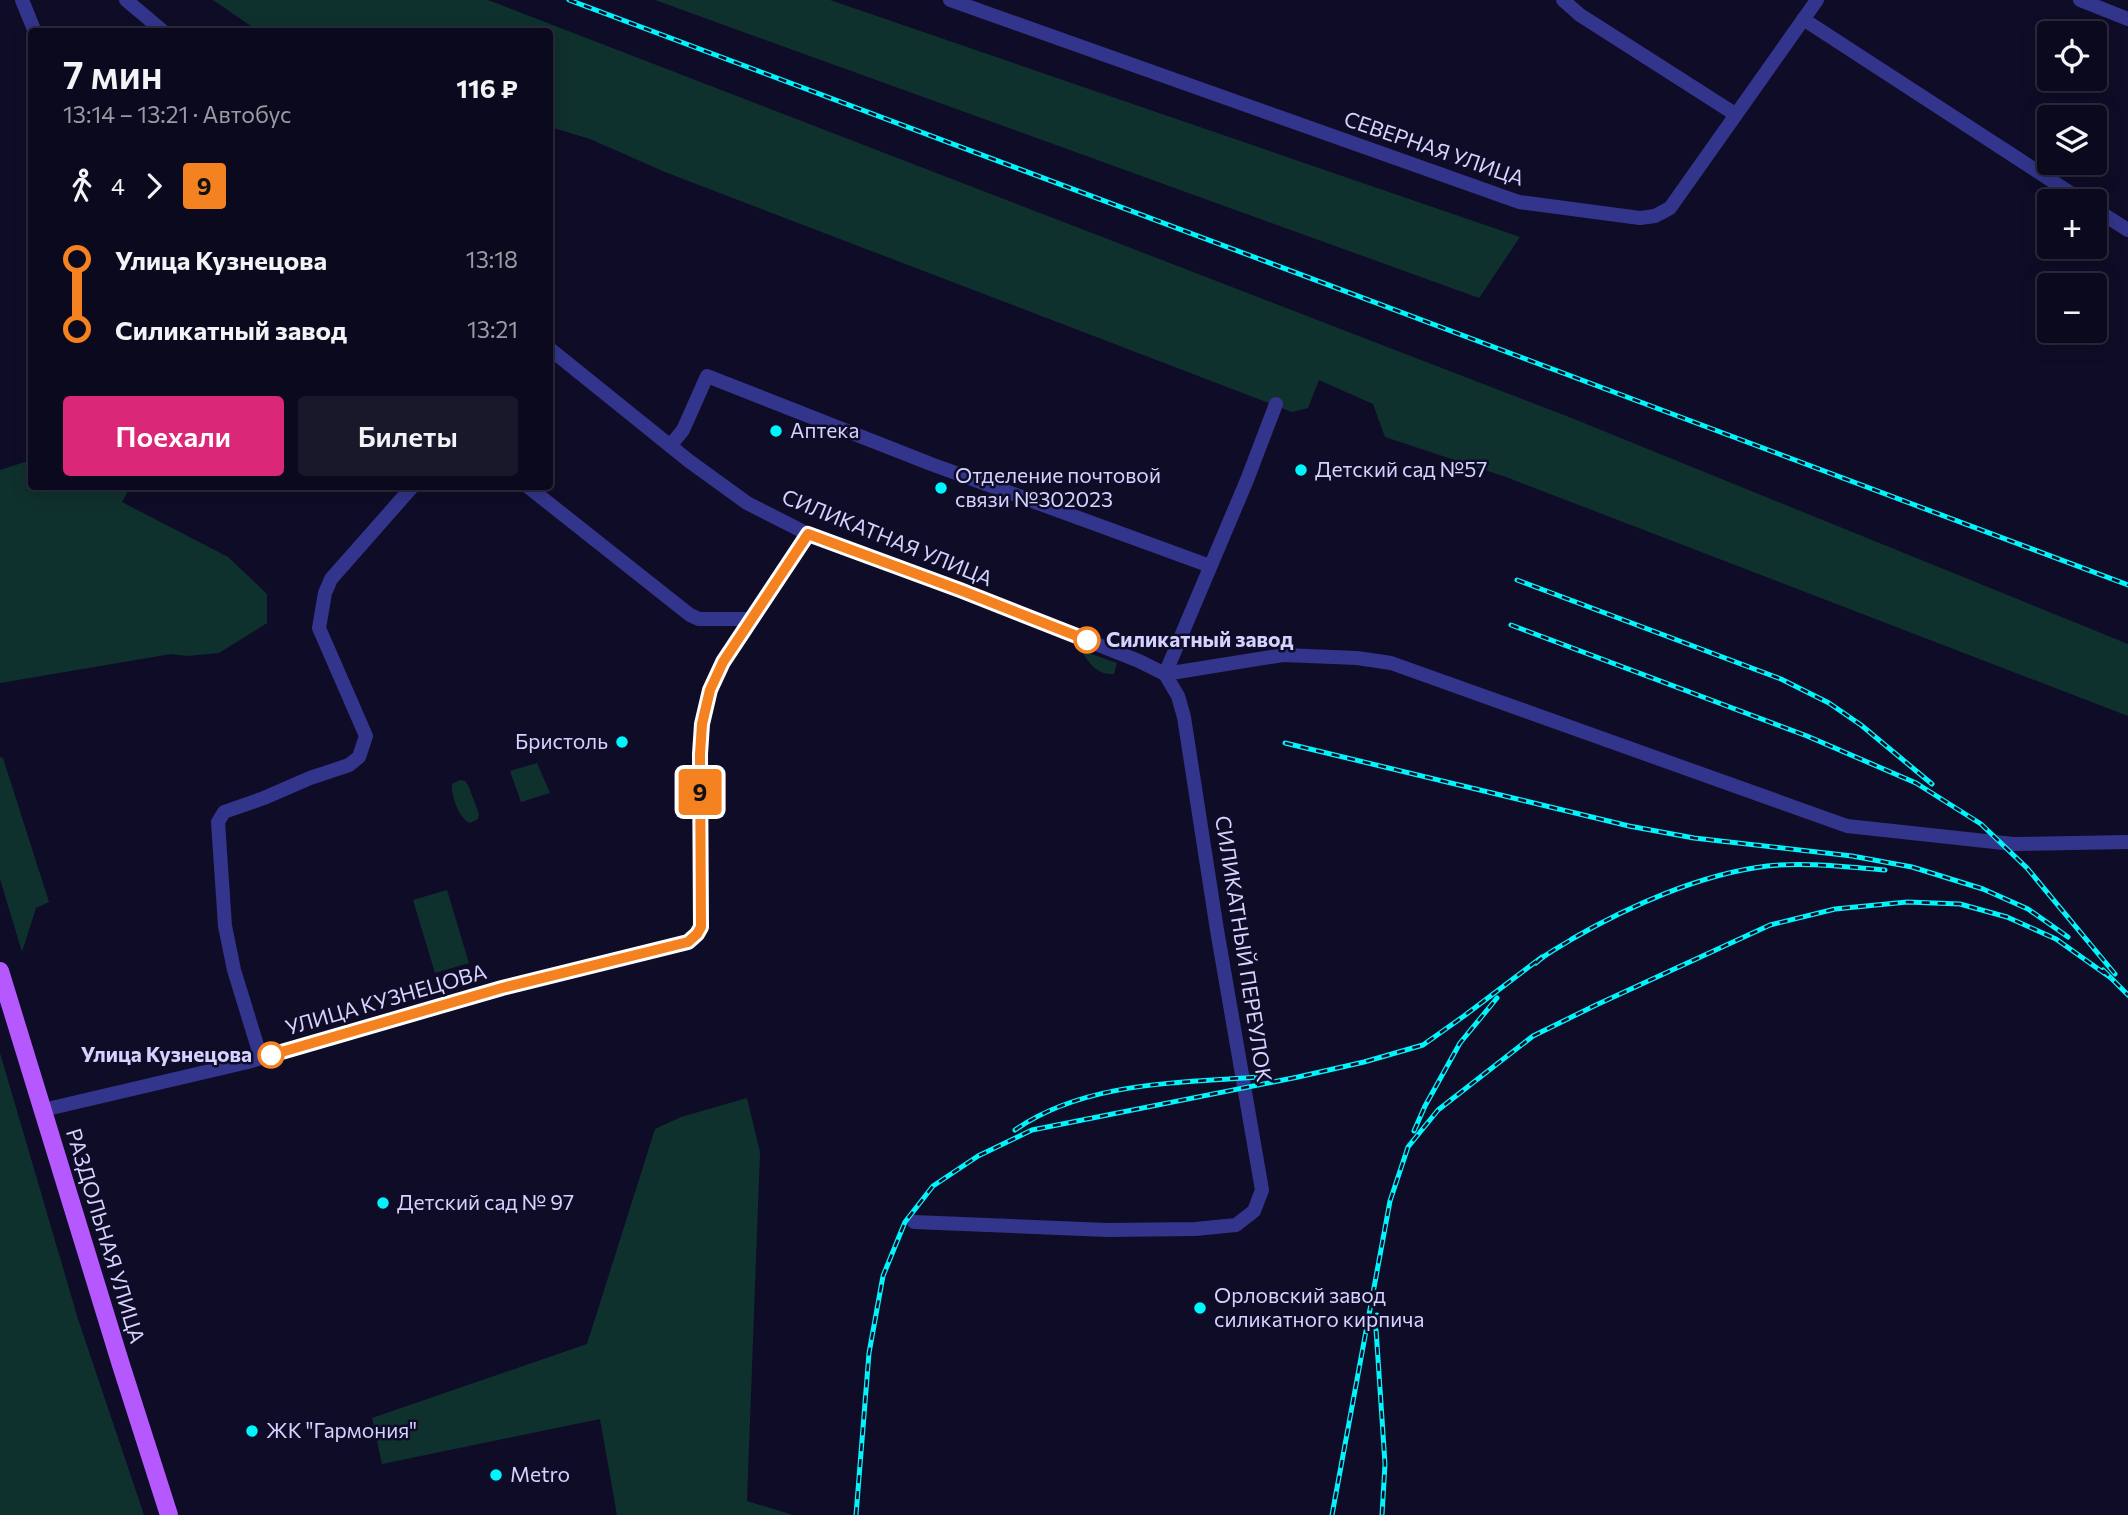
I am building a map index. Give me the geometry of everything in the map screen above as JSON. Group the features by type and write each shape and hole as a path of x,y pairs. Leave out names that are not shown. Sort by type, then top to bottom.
{"main road":[{"name":"РАЗДОЛЬНАЯ УЛИЦА","path":"0,971 169,1515"}],"street":[{"path":"22,0 33,28"},
{"path":"126,0 159,28"},
{"name":"СЕВЕРНАЯ УЛИЦА","path":"950,0 1519,202 1640,218 1656,216 1670,208 1816,0"},
{"path":"1563,0 1580,15 1735,114"},
{"path":"2080,0 2128,19"},
{"path":"1803,19 2065,189"},
{"path":"2107,217 2128,230"},
{"name":"СИЛИКАТНАЯ УЛИЦА","path":"553,351 670,446 747,503 808,534 972,595 1139,661 1165,674"},
{"path":"670,446 683,430 707,376 931,464 1210,566"},
{"path":"1165,674 1276,404"},
{"path":"261,1059 234,970 225,926 218,822 224,812 349,765 359,757 366,736 319,628 321,610 331,579 409,490"},
{"path":"532,490 690,615 699,619 751,619 808,534"},
{"name":"УЛИЦА КУЗНЕЦОВА","path":"43,1110 261,1059 502,988 688,942 701,927 702,724 710,690 723,662 751,619"},
{"path":"1165,674 1283,655 1357,657 1391,663 1847,826 2013,844 2128,842"},
{"name":"СИЛИКАТНЫЙ ПЕРЕУЛОК","path":"914,1222 1107,1230 1195,1229 1236,1225 1254,1211 1262,1190 1184,718 1178,696 1165,674"}],"green space":[{"path":"213,0 488,0 1569,417 2128,644 2128,716 1506,477 1385,437 1373,404 1319,380 1308,408 1292,412 665,172 590,139 553,128 553,28 254,28"},
{"path":"655,0 830,0 1520,237 1479,298"},
{"path":"28,461 28,490 128,490 122,502 228,557 267,594 267,623 219,653 188,656 171,654 0,683 0,470"},
{"path":"1080,650 1117,663 1114,674 1098,670"},
{"path":"0,757 3,758 49,902 36,908 22,952 0,879"},
{"path":"537,763 550,793 521,802 510,771"},
{"path":"460,780 468,785 479,814 478,819 470,823 459,812 453,794 452,784"},
{"path":"447,890 469,963 435,973 413,900"},
{"path":"0,1053 78,1319 144,1515 0,1515"},
{"path":"747,1098 760,1152 747,1501 793,1515 617,1515 600,1419 382,1464 372,1418 587,1344 655,1129 681,1117"}],"railway":[{"path":"569,0 2128,585"},
{"path":"1517,580 1781,679 1829,703 1861,725 1932,784"},
{"path":"1511,625 1807,736 1916,783 1981,824 2027,868 2115,974"},
{"path":"1285,743 1629,826 1694,838 1852,856 1912,867 1983,889 2028,909 2068,937"},
{"path":"1536,963 1572,939 1617,915 1666,893 1717,876 1782,865 1826,865 1885,870"},
{"path":"1332,1515 1390,1201 1408,1147 1438,1110 1533,1036 1770,925 1835,909 1907,902 1960,904 2007,917 2056,939 2111,978"},
{"path":"856,1515 869,1353 883,1276 905,1222 933,1186 978,1156 1032,1130 1298,1077 1423,1045 1542,957"},
{"path":"2103,970 2128,995"},
{"path":"1414,1131 1460,1043 1497,998"},
{"path":"1015,1130 1042,1114 1101,1094 1164,1084 1258,1077"},
{"path":"1377,1315 1385,1464 1382,1515"}],"bus line":[{"name":"9","path":"271,1055 502,988 693,939 701,927 700,754 702,724 710,690 723,662 808,534 1087,640"}],"place":[{"name":"Аптека","path":"776,431"},
{"name":"Детский сад №57","path":"1301,470"},
{"name":"Отделение почтовой связи №302023","path":"941,488"},
{"name":"Силикатный завод","path":"1087,640"},
{"name":"Бристоль","path":"622,742"},
{"name":"Улица Кузнецова","path":"271,1055"},
{"name":"Детский сад № 97","path":"383,1203"},
{"name":"Орловский завод силикатного кирпича","path":"1200,1308"},
{"name":"ЖК \"Гармония\"","path":"252,1431"},
{"name":"Metro","path":"496,1475"}]}
